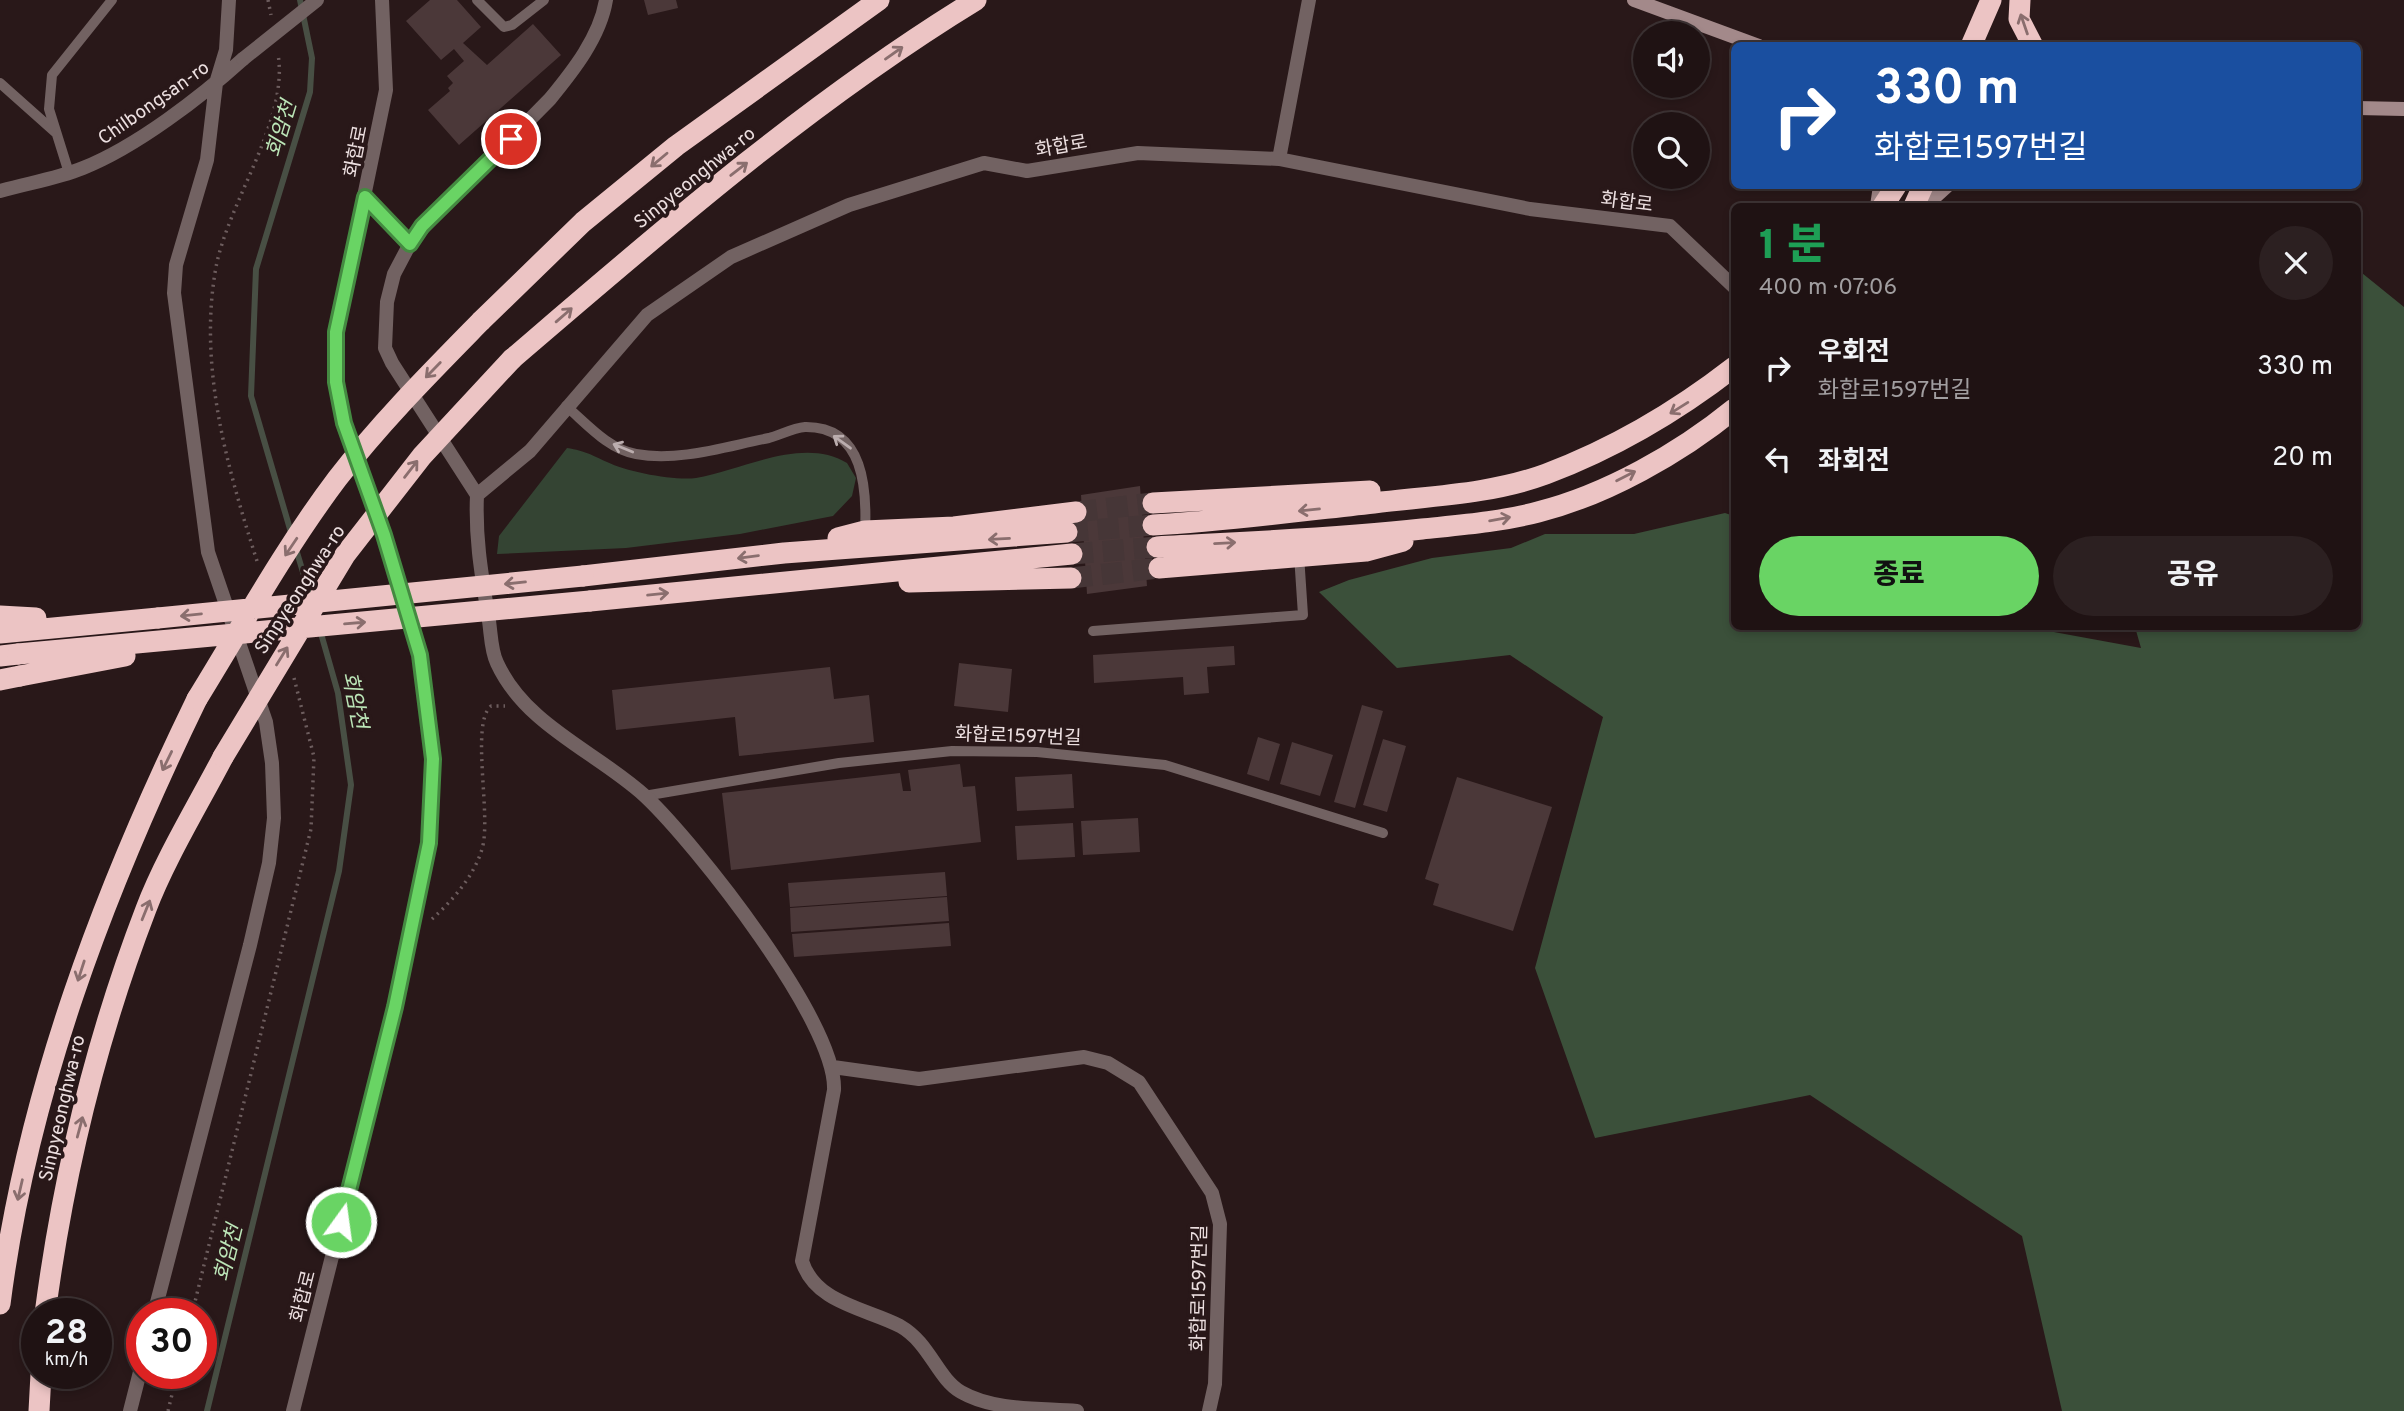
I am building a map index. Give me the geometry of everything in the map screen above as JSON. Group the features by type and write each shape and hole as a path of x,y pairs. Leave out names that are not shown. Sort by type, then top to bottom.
{"highway":[{"name":"Sinpyeonghwa-ro","path":"0,1304 8,1241 47,1077 96,926 144,808 197,699 277,568 337,480 396,408 583,222 676,146 879,0"},
{"name":"Sinpyeonghwa-ro","path":"48,1298 67,1179 104,1029 147,906 223,757 345,555 422,456 512,359 704,197 838,92 975,0"},
{"path":"1973,42 1991,0"},
{"path":"2020,0 2020,19 2031,42"},
{"path":"1153,525 1203,523 1487,488 1546,474 1639,432 1688,402 1731,370"},
{"path":"1158,557 1298,549 1539,512 1588,494 1661,458 1731,411"},
{"path":"1153,503 1324,492 1487,488"},
{"path":"8,625 159,618 583,576 784,553 865,539 1076,512"},
{"path":"865,539 1010,539 1067,532"},
{"path":"9,655 1072,554"},
{"path":"728,586 851,586 1071,578"},
{"path":"10,678 248,633"},
{"path":"39,1411 40,1389"}],"main road":[{"path":"1634,0 1748,42"},
{"path":"2361,108 2404,109"},
{"path":"1928,203 1944,189"}],"street":[{"path":"158,1298 270,863 274,818 272,763 266,722 208,552 181,370 174,293 176,265 207,160 216,83 226,50 229,0"},
{"name":"Chilbongsan-ro","path":"0,191 69,173 109,157 216,83 317,0"},
{"name":"화합로","path":"293,1411 395,1007 429,843 433,759 420,655 384,535 344,423 336,382 336,332 386,90 382,0"},
{"path":"606,0 593,35 570,74 531,119 422,226 410,244 394,274 387,302 385,348 477,495 475,538 496,661 511,686 534,712 644,796 714,876 785,973 833,1067 834,1090 803,1261 813,1284 828,1295 912,1334 961,1392 1001,1405 1077,1411"},
{"path":"1279,159 1309,0"},
{"name":"화합로","path":"477,495 530,451 647,315 731,257 849,205 984,163 1027,171 1138,153 1279,159 1530,209 1670,226 1731,284"},
{"path":"365,197 410,244"},
{"name":"화합로1597번길","path":"833,1067 919,1079 1084,1057 1108,1063 1139,1082 1212,1193 1217,1207 1220,1224 1215,1384 1209,1411"},
{"path":"130,1411 136,1389"}],"lane":[{"path":"69,173 48,103 52,75 112,0"},
{"path":"477,0 504,27 512,26 544,0"},
{"path":"0,83 55,132"},
{"path":"566,406 616,448 637,454 676,456 805,427 829,433 851,447 864,478 865,539"},
{"path":"1093,631 1303,615 1298,549"},
{"name":"화합로1597번길","path":"644,796 864,760 952,751 1037,752 1165,765 1382,834"}],"path":[{"path":"410,929 430,921 458,892 483,848 488,818 482,785 486,711 499,705 534,712"},
{"path":"168,1411 173,1389"}],"green space":[{"path":"2361,272 2404,307 2404,1411 2062,1411 2022,1236 1810,1095 1595,1138 1535,968 1603,717 1510,655 1397,668 1319,592 1349,580 1432,558 1511,548 1545,534 1634,534 1725,513 1731,515 1731,630 2042,630 2141,648 2136,630 2361,630"},
{"path":"567,448 638,472 687,479 772,457 811,453 830,456 847,463 856,478 852,496 833,516 740,534 626,548 497,554 499,536"}],"building":[{"path":"430,0 457,0 481,27 463,43 487,65 533,24 561,55 459,145 428,110 450,91 448,88 453,83 447,76 464,61 454,49 441,60 406,21"},
{"path":"644,0 676,0 678,8 648,15"},
{"path":"1140,486 1147,586 1087,594 1081,495"},
{"path":"1234,646 1235,665 1207,667 1209,693 1184,695 1183,677 1094,683 1093,655"},
{"path":"959,663 1012,669 1008,712 954,706"},
{"path":"830,667 834,699 869,695 874,742 739,756 735,717 616,730 612,690"},
{"path":"1362,705 1383,711 1355,808 1334,802"},
{"path":"1258,737 1280,744 1269,781 1247,774"},
{"path":"1383,739 1406,746 1387,812 1363,805"},
{"path":"1292,742 1333,755 1320,796 1280,784"},
{"path":"960,764 963,787 975,786 981,842 731,870 722,793 900,773 903,791 911,791 908,770"},
{"path":"1072,774 1074,808 1017,811 1015,777"},
{"path":"1457,777 1552,807 1513,931 1433,905 1439,884 1425,879"},
{"path":"1138,818 1140,852 1083,855 1081,821"},
{"path":"1073,823 1075,857 1017,860 1015,826"},
{"path":"945,872 947,896 790,907 788,883"},
{"path":"947,897 949,921 791,932 790,908"},
{"path":"949,923 951,946 794,957 792,934"}],"waterway":[{"name":"회암천","path":"292,536 251,396 256,269 310,92 312,58 300,0"},
{"name":"회암천","path":"296,549 311,599"},
{"name":"회암천","path":"207,1411 339,871 351,785 338,693 320,630"}],"tunnel":[{"path":"1076,512 1153,503"},
{"path":"1067,532 1153,525"},
{"path":"1072,554 1157,547"},
{"path":"1071,578 1159,568"}],"route":[{"path":"341,1222 395,1007 429,843 433,759 420,655 384,535 344,423 336,382 336,332 365,197 410,244 422,226 511,139"}]}
